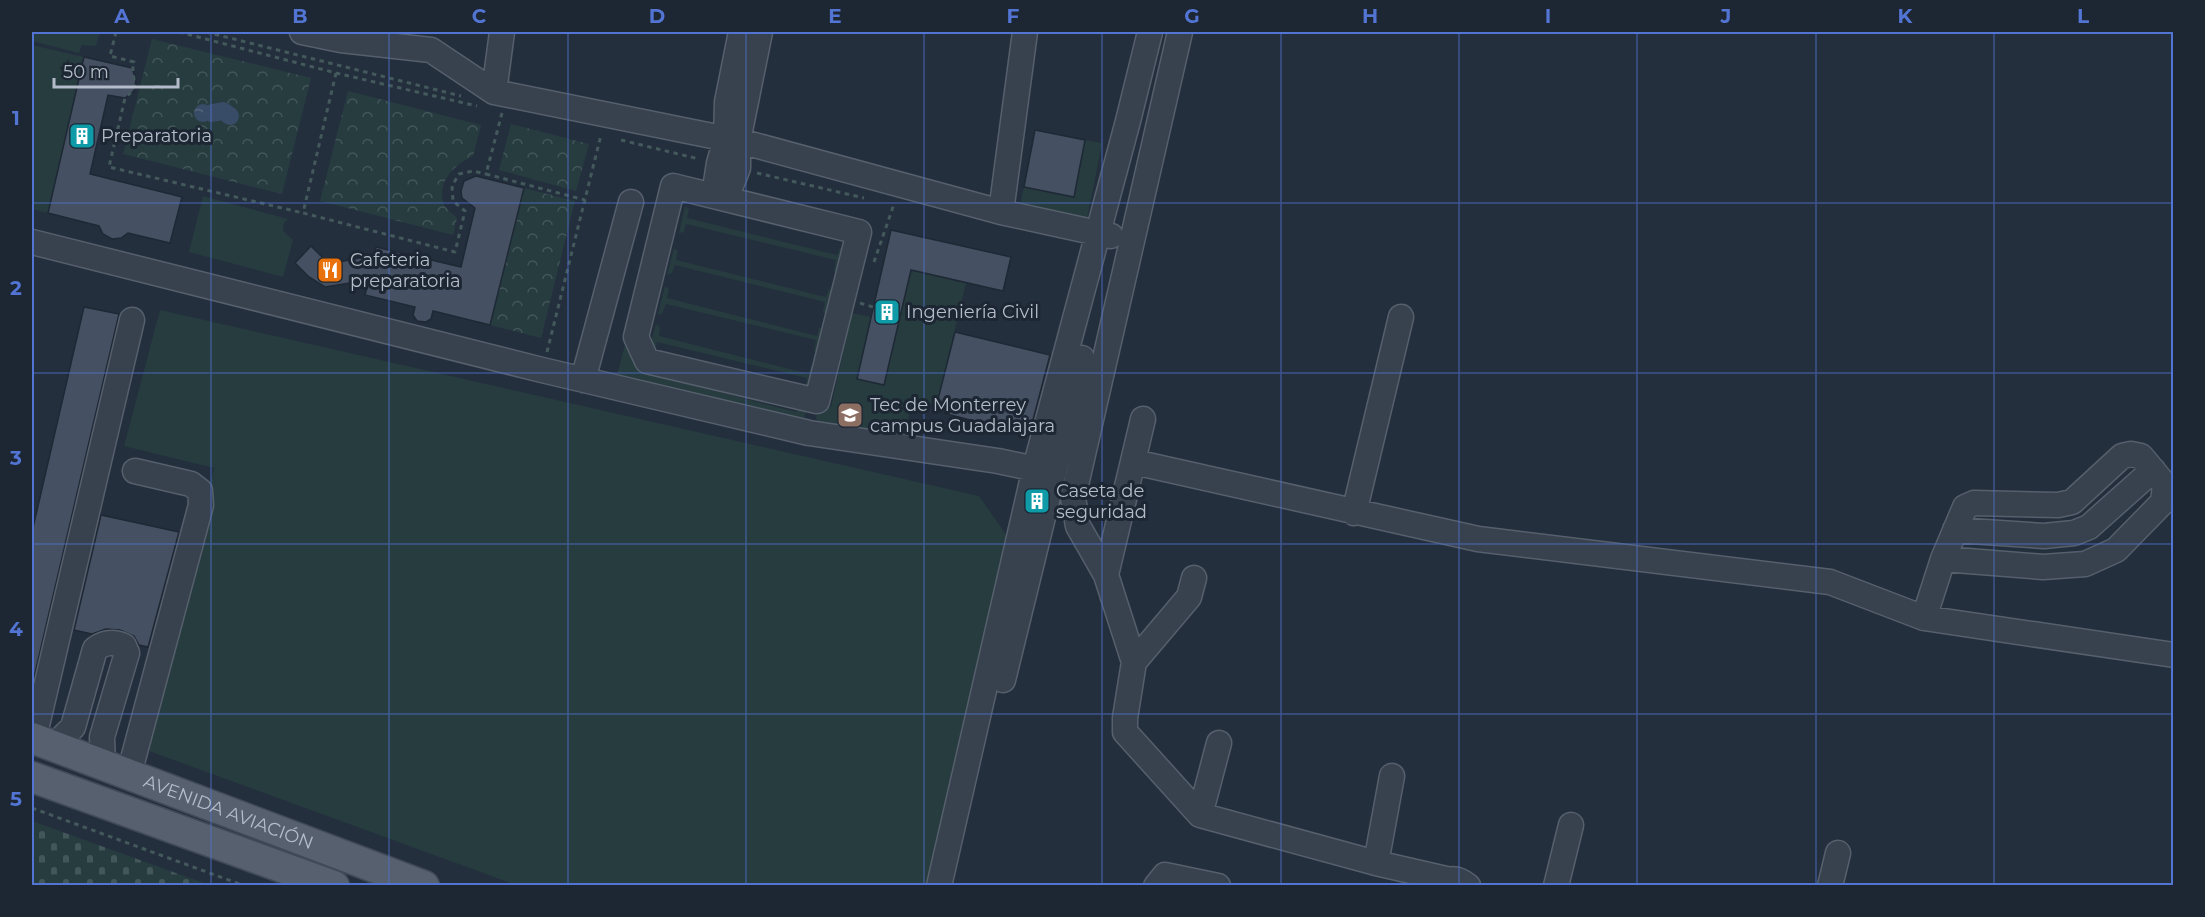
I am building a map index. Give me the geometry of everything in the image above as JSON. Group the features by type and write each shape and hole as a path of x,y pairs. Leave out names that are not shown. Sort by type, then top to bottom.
{"main road":[{"name":"AVENIDA AVIACIÓN","path":"40,741 410,883"},
{"name":"AVENIDA AVIACIÓN","path":"32,777 334,885"}],"street":[{"path":"302,32 339,39 431,50 487,99 732,140 1001,212 1105,234"},
{"path":"492,59 495,32"},
{"path":"487,99 502,32"},
{"path":"720,197 738,168 727,102 741,32"},
{"path":"720,197 718,163 732,140 760,32"},
{"path":"1001,212 1025,32"},
{"path":"1105,234 1150,32"},
{"path":"939,885 1105,234 1159,32"},
{"path":"1180,32 1073,498 1078,526 1106,575 1134,662 1125,732 1200,815 1376,863 1414,878 1451,883"},
{"path":"809,433 817,401 859,232 673,186 636,336 647,361 817,401"},
{"path":"583,380 631,202"},
{"path":"32,242 542,370 809,433 998,460 1045,471"},
{"path":"1354,513 1401,317"},
{"path":"40,741 132,320"},
{"path":"1106,575 1143,419"},
{"path":"1924,618 1943,559 1965,507 1974,503 2058,505 2072,502 2122,456 2132,454 2141,456 2164,485 2163,502 2116,550 2085,564 2043,567 1943,559"},
{"path":"1134,462 1478,539 1830,582 1924,618 2174,655"},
{"path":"116,769 201,505 200,492 191,484 135,471"},
{"path":"953,885 1045,471"},
{"path":"1134,662 1189,597 1194,579"},
{"path":"40,741 73,727 95,649 104,643 116,643 124,646 127,653 102,737 116,769"},
{"path":"1200,815 1219,743"},
{"path":"1376,863 1392,776"},
{"path":"1556,885 1571,825"},
{"path":"1830,885 1838,853"},
{"path":"1156,885 1165,875 1218,885"}],"path":[{"path":"116,32 110,56 134,62 132,68 136,80 134,91 125,98 109,167 455,252 465,211 453,201 452,186 459,174 473,171 585,200"},
{"path":"179,32 336,73 487,99"},
{"path":"303,213 336,73"},
{"path":"486,174 502,112 513,114"},
{"path":"542,370 601,135 590,133"},
{"path":"612,138 718,163"},
{"path":"872,270 894,204"},
{"path":"860,303 873,307"},
{"path":"32,808 245,885"}],"green space":[{"path":"32,32 100,32 96,46 82,45 79,53 32,41"},
{"path":"152,39 311,78 282,194 123,154"},
{"path":"32,45 84,57 48,213 32,209"},
{"path":"348,91 481,125 473,156 454,169 443,188 444,204 457,218 453,235 320,201"},
{"path":"511,124 589,144 576,191 499,170"},
{"path":"1085,140 1102,143 1087,219 1020,205 1024,187 1074,197"},
{"path":"524,188 575,201 541,338 490,325"},
{"path":"203,196 288,219 284,223 283,231 293,240 283,277 189,252"},
{"path":"685,206 689,209 687,218 837,255 840,248 845,247 839,274 834,271 836,260 686,224 684,232 679,233"},
{"path":"674,248 678,251 676,260 826,297 829,289 834,288 827,315 823,312 825,302 675,265 672,273 667,275"},
{"path":"911,270 966,283 937,405 913,399 903,442 819,423 816,418 818,410 822,405 831,407 852,313 871,317 857,379 884,385"},
{"path":"665,286 669,289 667,298 817,336 819,328 825,327 818,354 814,351 816,340 666,304 662,314 658,314"},
{"path":"160,310 979,496 1009,539 934,885 516,885 149,751 214,468 124,446"},
{"path":"656,324 660,327 659,336 809,374 811,366 817,365 812,390 805,389 807,378 657,342 655,350 649,349"},
{"path":"626,341 641,360 638,371 796,412 800,403 808,405 803,422 617,375"},
{"path":"32,821 209,885 32,885"}],"water":[{"path":"203,104 209,107 212,113 209,119 203,122 197,119 194,113 197,107"}],"building":[{"name":"Preparatoria","path":"84,57 132,68 136,80 134,91 125,98 108,95 90,174 182,197 170,243 128,233 121,238 112,239 103,234 99,226 48,213"},
{"path":"1035,130 1085,140 1074,197 1024,187"},
{"path":"476,176 524,188 490,325 433,311 431,319 426,322 417,321 413,315 415,307 365,295 369,280 325,287 309,277 295,263 311,246 327,262 334,263 374,255 376,247 461,267 475,208 462,198 461,191 464,181"},
{"name":"Ingeniería Civil","path":"891,230 1011,257 1003,291 911,270 884,385 857,379"},
{"path":"84,307 119,314 32,686 32,532"},
{"path":"955,332 1050,355 1029,435 935,411"},
{"path":"101,515 179,532 148,647 139,645 134,636 120,630 106,629 92,634 74,630"}],"waterway":[{"path":"212,113 223,111 230,116"}],"place":[{"name":"Preparatoria","path":"82,136"},
{"name":"Cafeteria preparatoria","path":"330,270"},
{"name":"Ingeniería Civil","path":"887,312"},
{"name":"Tec de Monterrey campus Guadalajara","path":"850,415"},
{"name":"Caseta de seguridad","path":"1037,501"}]}
